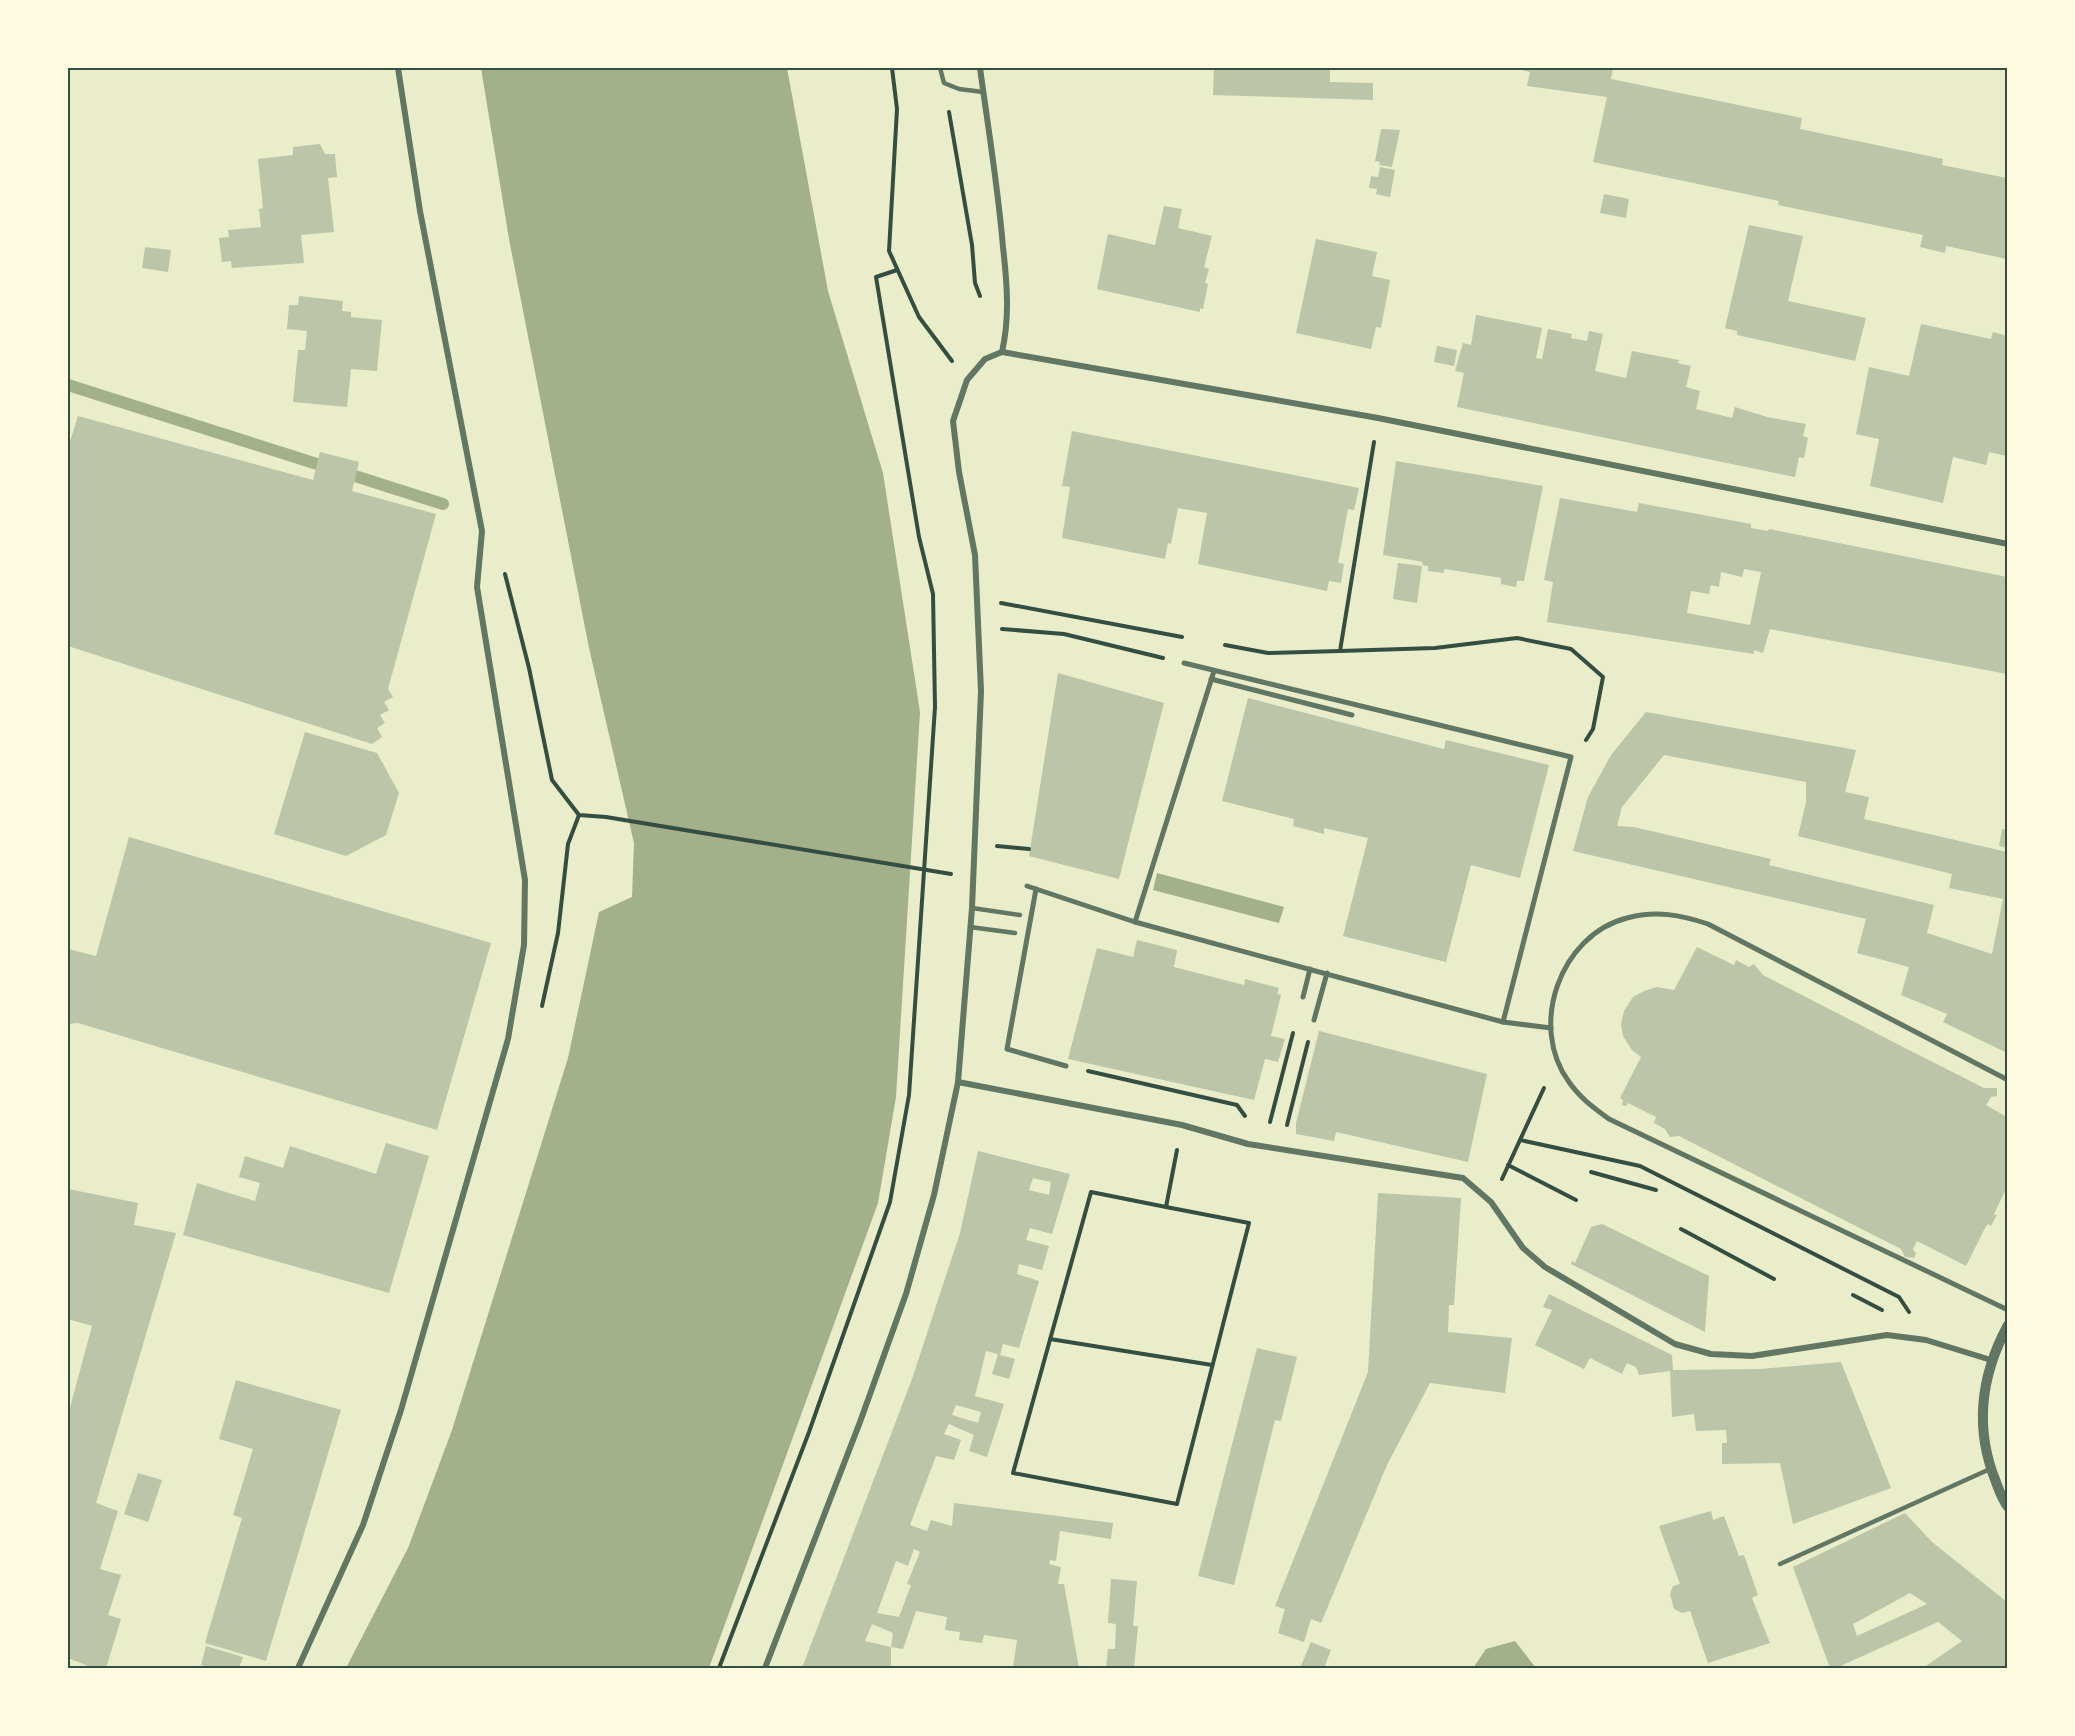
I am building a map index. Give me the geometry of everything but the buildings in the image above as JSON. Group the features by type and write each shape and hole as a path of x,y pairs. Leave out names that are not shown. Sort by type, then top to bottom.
{"street":[{"path":"298,1668 363,1525 401,1410 508,1039 524,945 525,880 477,587 482,531 420,211 398,68"},
{"path":"980,68 1001,217 1007,287 1008,323 1002,352"},
{"path":"765,1668 860,1422 906,1294 934,1195 958,1082 972,909 981,691 975,555 959,471 953,421 967,380 985,359 1002,352 1378,418 2007,544"},
{"path":"1184,663 1571,758 1503,1022"},
{"path":"1135,922 1214,671"},
{"path":"1211,679 1352,715"},
{"path":"1028,886 1135,922 1503,1022 1551,1028"},
{"path":"1036,889 1007,1049 1066,1066"},
{"path":"2007,1080 1708,924 1682,915 1653,913 1626,918 1599,930 1578,949 1562,972 1552,999 1551,1028 1556,1055 1568,1081 1587,1103 1609,1119 2007,1310"},
{"path":"1303,997 1310,969"},
{"path":"1314,1020 1326,973"},
{"path":"958,1082 1182,1125 1248,1144 1463,1178 1491,1202 1523,1248 1545,1267 1675,1344 1711,1354 1752,1356 1887,1335 1926,1340 1991,1360"},
{"path":"2007,1325 1991,1360 1982,1397 1982,1435 1990,1468 2007,1507"}],"lane":[{"path":"940,68 944,83 959,89 983,92"},
{"path":"972,909 1020,915"},
{"path":"970,927 1016,933"},
{"path":"1780,1564 1990,1468"}],"path":[{"path":"892,68 897,109 889,251 919,317 967,380"},
{"path":"944,83 972,245"},
{"path":"719,1668 809,1432 890,1202 909,1095 935,695 933,594 919,537 876,277 897,270"},
{"path":"1340,651 1378,418"},
{"path":"504,573 529,668 552,780 579,815 606,817 957,875"},
{"path":"977,598 1186,638"},
{"path":"978,627 1064,634 1184,663"},
{"path":"1222,644 1269,653 1435,648 1516,638 1571,649 1603,676 1593,729 1582,748 1571,758"},
{"path":"1264,1146 1303,997"},
{"path":"1281,1149 1314,1020"},
{"path":"1066,1066 1237,1105"},
{"path":"1491,1202 1534,1110"},
{"path":"1166,1207 1182,1125"},
{"path":"1520,1140 1640,1166 1899,1297 1926,1340"},
{"path":"1508,1166 1576,1200"},
{"path":"1591,1172 1656,1190"},
{"path":"1091,1192 1166,1207 1249,1223 1177,1504 1013,1473 1091,1192"},
{"path":"1681,1228 1774,1279"},
{"path":"1050,1339 1212,1365"}],"shaded area":[{"path":"481,68 787,68 828,291 883,473 920,712 896,1097 878,1203 709,1668 346,1668 408,1548 452,1430 568,1058 599,912 632,897 634,843 589,648 509,239"},
{"path":"1157,873 1284,907 1279,923 1153,890"},
{"path":"1515,1641 1536,1668 1473,1668 1486,1649"}],"waterway":[{"path":"68,385 443,504"}]}
